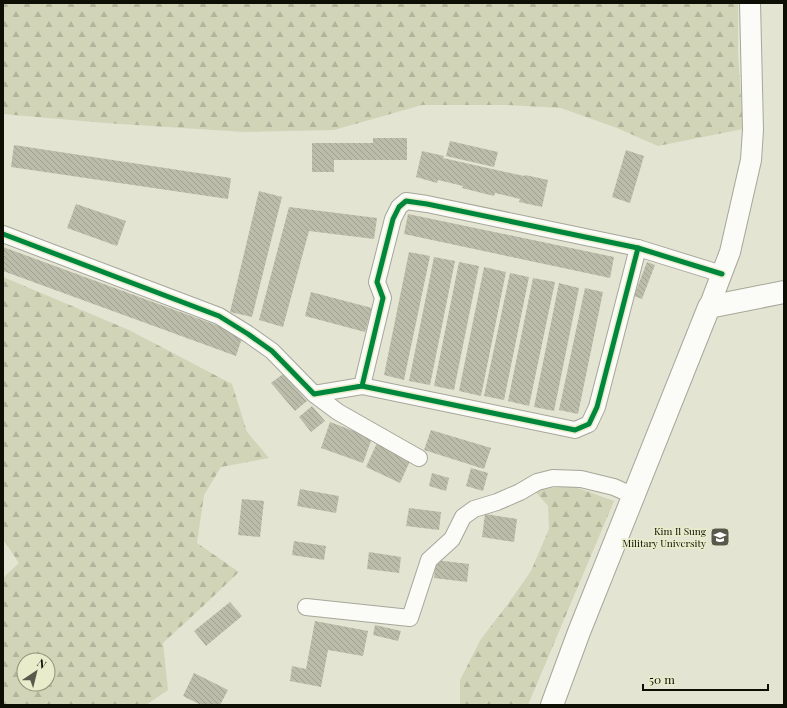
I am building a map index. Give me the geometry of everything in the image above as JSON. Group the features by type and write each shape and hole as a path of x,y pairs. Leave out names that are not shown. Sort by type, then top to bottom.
{"main road":[{"path":"552,705 579,632 709,306 784,292"}],"street":[{"path":"709,306 730,252 751,160 750,3"},
{"path":"362,386 383,298 377,282 393,219 399,207 406,201 427,204 638,248 722,274"},
{"path":"3,234 219,316 272,351 314,394 338,412 420,458"},
{"path":"314,394 362,386 575,430 589,424 597,407 638,248"},
{"path":"306,607 410,618 429,560 452,540 463,517 474,509 497,502 520,492 537,482 553,478 580,479 614,487 634,496"}],"green space":[{"path":"3,3 738,3 738,54 743,129 658,146 617,128 561,108 507,105 422,105 334,130 245,132 105,123 3,114"},
{"path":"3,277 129,330 232,384 247,432 269,458 221,467 204,495 197,543 239,572 163,643 168,690 146,705 3,705 3,578 19,563 3,539"},
{"path":"572,486 614,501 528,705 460,705 460,680 481,639 531,571 549,529 548,506 534,490"}],"building":[{"path":"373,138 407,138 407,160 334,160 334,172 312,172 312,143 373,143"},
{"path":"450,141 498,152 494,167 446,156"},
{"path":"14,145 231,178 228,199 11,167"},
{"path":"626,150 644,156 630,203 612,197"},
{"path":"422,151 444,156 443,158 548,180 542,207 519,202 520,199 495,193 494,196 462,188 463,186 438,180 437,183 416,177"},
{"path":"259,191 282,197 252,317 230,312"},
{"path":"76,204 126,221 117,246 67,228"},
{"path":"289,207 377,218 374,239 309,231 283,327 259,320"},
{"path":"408,214 614,257 610,278 404,234"},
{"path":"3,247 243,335 236,356 3,271"},
{"path":"409,252 430,256 404,380 384,375"},
{"path":"434,257 455,261 430,385 409,381"},
{"path":"459,262 479,266 454,390 434,386"},
{"path":"647,262 655,265 642,299 634,296"},
{"path":"484,267 506,272 481,396 459,391"},
{"path":"510,273 529,277 504,400 484,396"},
{"path":"533,278 555,282 529,406 508,401"},
{"path":"559,283 579,288 554,411 534,407"},
{"path":"585,288 603,292 578,414 559,410"},
{"path":"311,292 372,308 365,332 305,316"},
{"path":"283,374 307,401 295,411 271,383"},
{"path":"312,406 325,421 311,432 299,417"},
{"path":"330,422 372,438 363,463 321,448"},
{"path":"431,430 491,448 484,469 424,450"},
{"path":"377,443 411,459 400,483 366,467"},
{"path":"471,468 488,473 483,491 466,486"},
{"path":"432,473 449,478 446,491 429,486"},
{"path":"300,489 339,496 336,513 297,506"},
{"path":"242,499 264,501 260,537 238,535"},
{"path":"409,508 441,512 439,530 406,526"},
{"path":"485,514 517,519 514,542 482,537"},
{"path":"294,541 326,546 324,560 292,555"},
{"path":"369,552 401,557 399,573 367,569"},
{"path":"436,560 469,564 467,582 434,578"},
{"path":"230,602 242,616 206,646 194,631"},
{"path":"315,621 368,631 363,656 328,650 321,687 290,681 292,666 306,669"},
{"path":"375,625 401,631 398,641 373,635"},
{"path":"194,673 228,690 220,705 201,705 183,696"}],"cycle path":[{"path":"3,234 219,316 272,351 314,394 362,386 383,298 377,282 393,219 399,207 406,201 427,204 638,248 722,274"},
{"path":"362,386 575,430 589,424 597,407 638,248"}],"place":[{"name":"Kim Il Sung Military University","path":"720,537"}]}
